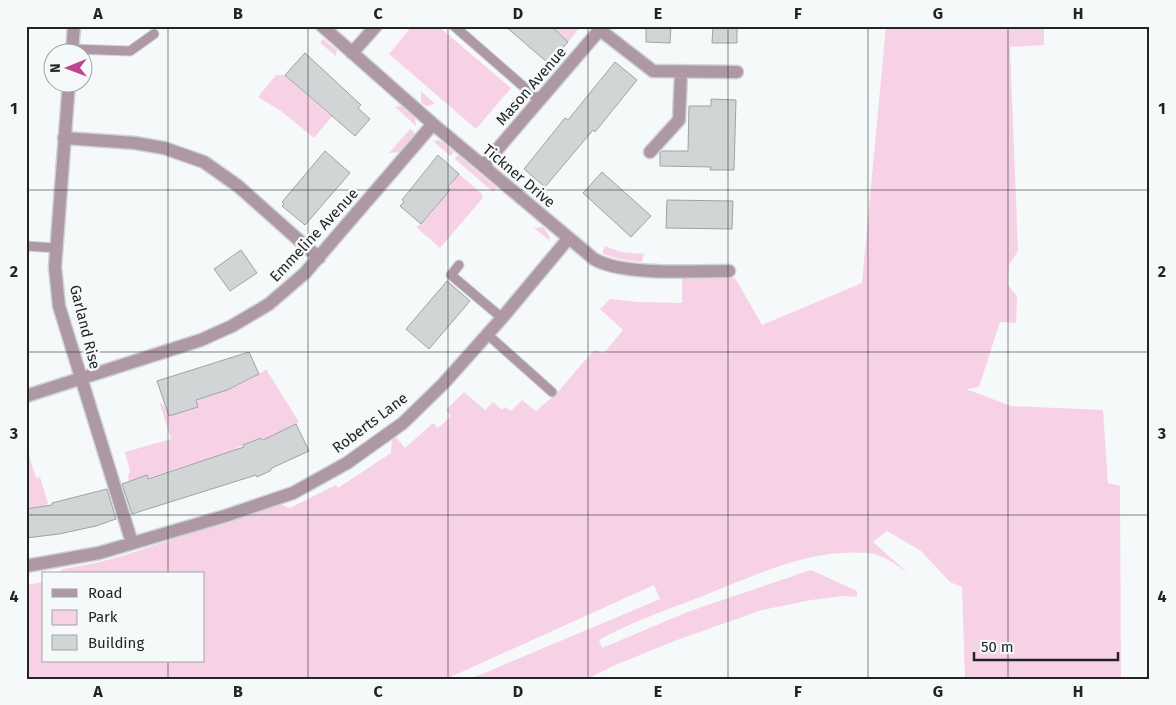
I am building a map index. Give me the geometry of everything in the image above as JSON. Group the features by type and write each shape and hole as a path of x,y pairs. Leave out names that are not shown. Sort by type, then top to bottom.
{"street":[{"path":"73,42 74,26"},
{"name":"Tickner Drive","path":"322,26 568,239 598,261 621,268 730,271"},
{"path":"352,53 376,26"},
{"path":"601,28 650,70 658,72 736,72"},
{"name":"Mason Avenue","path":"483,166 601,28"},
{"path":"650,152 679,120 681,72"},
{"name":"Garland Rise","path":"68,92 54,267 59,306 132,543"},
{"name":"Emmeline Avenue","path":"26,396 201,340 249,317 282,294 319,258 433,124"},
{"path":"64,138 158,146 204,162 238,186 319,258"},
{"name":"Roberts Lane","path":"26,566 99,553 225,516 293,493 347,463 403,423 444,383 502,318 568,239"}],"lane":[{"path":"454,26 540,100"},
{"path":"92,51 130,51 154,34"},
{"path":"26,246 56,248"},
{"path":"459,265 451,275 502,318"},
{"path":"488,334 552,392"}],"green space":[{"path":"412,26 438,26 511,88 476,129 389,54"},
{"path":"551,26 581,26 568,42"},
{"path":"886,26 1044,26 1044,45 1010,47 1018,251 1009,265 1008,285 1017,296 1016,323 1000,322 979,387 966,389 1011,406 1103,410 1108,483 1120,486 1121,679 965,679 962,587 950,582 921,551 887,531 873,542 908,573 884,558 868,553 824,555 782,565 623,628 599,640 602,648 690,611 811,570 857,591 857,597 843,596 811,600 762,610 677,640 613,666 587,679 470,679 660,599 654,585 446,679 26,679 26,585 42,582 42,662 205,662 205,572 61,572 63,569 125,555 280,504 290,508 336,485 338,488 391,453 392,438 395,436 405,448 433,423 438,428 451,416 446,410 464,392 485,410 493,402 502,410 505,407 511,411 522,400 536,411 556,394 594,350 604,353 623,330 600,309 610,299 682,303 682,278 735,278 762,325 862,283"},
{"path":"323,39 337,50 336,56 320,43"},
{"path":"276,75 285,75 328,114 332,110 335,113 314,138 281,111 258,97"},
{"path":"421,91 435,104 426,106 421,102"},
{"path":"401,106 415,118 416,126 395,107"},
{"path":"410,129 415,133 401,152 389,153"},
{"path":"438,140 454,152 450,156 433,141"},
{"path":"458,155 497,188 493,192 455,159"},
{"path":"459,174 482,194 482,199 440,248 416,227 428,218"},
{"path":"543,227 549,235 550,241 534,228"},
{"path":"605,246 621,252 644,254 642,262 621,259 602,253"},
{"path":"266,369 299,422 267,439 261,438 237,448 244,467 234,450 202,461 199,466 194,463 148,478 147,476 129,481 130,471 125,452 171,439 159,401 166,408 169,416 182,412 183,405 185,411 198,407 196,400 224,391"},
{"path":"26,446 36,478 40,477 48,503 46,506 26,509"}],"building":[{"path":"505,26 551,26 568,42 549,64"},
{"path":"646,26 671,26 670,43 646,42"},
{"path":"713,26 737,26 737,43 712,43"},
{"path":"305,53 361,105 358,108 370,119 355,136 285,75"},
{"path":"615,62 637,80 595,132 593,130 545,187 524,169 565,118 568,120"},
{"path":"711,99 736,100 734,170 710,170 711,167 660,166 660,153 662,151 688,151 689,106 711,106"},
{"path":"325,151 350,173 305,225 282,206 284,204 282,202"},
{"path":"438,155 459,174 448,187 450,190 421,224 400,206 404,202 402,200"},
{"path":"602,172 651,216 631,237 583,193"},
{"path":"667,200 733,201 732,229 666,228"},
{"path":"241,250 257,273 230,291 214,269"},
{"path":"447,281 470,301 429,349 406,329"},
{"path":"249,352 259,374 227,390 196,400 198,407 169,416 157,381"},
{"path":"296,424 309,451 257,477 256,475 132,514 122,484 147,475 148,479 244,447 243,445 261,438 263,440"},
{"path":"107,489 116,519 96,526 59,534 26,538 26,509 52,505 52,503"}]}
